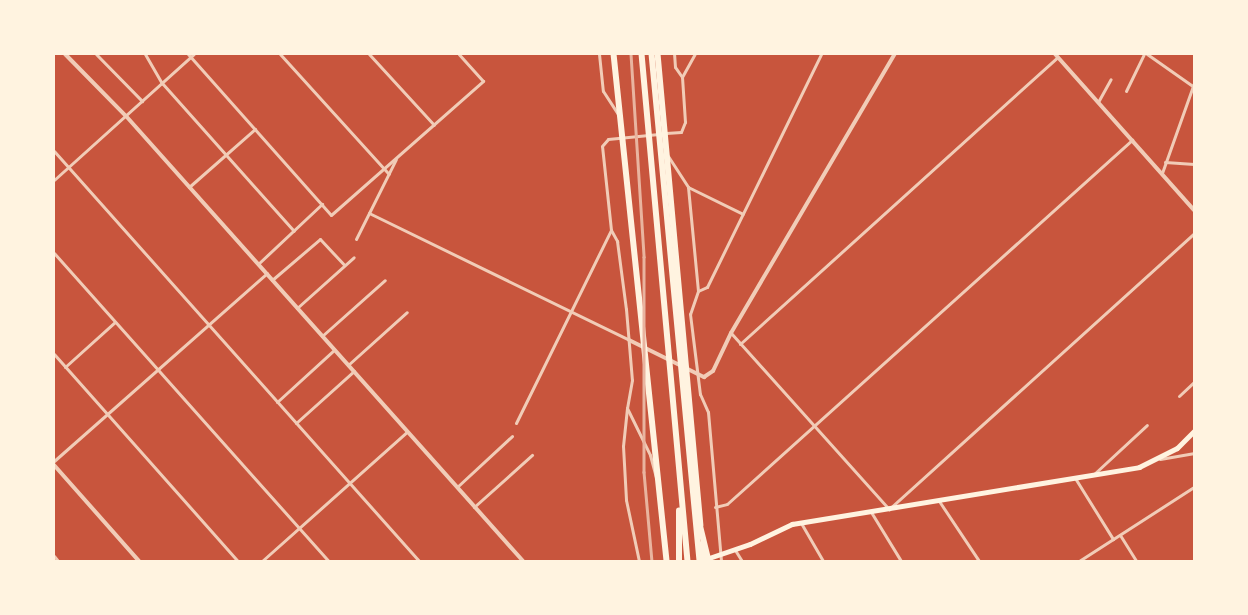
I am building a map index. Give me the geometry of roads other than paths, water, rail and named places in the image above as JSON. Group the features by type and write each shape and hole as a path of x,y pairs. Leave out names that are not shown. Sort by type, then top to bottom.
{"highway":[{"path":"614,54 666,561"},
{"path":"642,54 680,494 688,561"},
{"path":"652,54 694,498 704,561"},
{"path":"658,54 704,561"},
{"path":"679,561 680,494"}],"main road":[{"path":"704,561 801,523 1139,467 1160,459 1194,431"}],"street":[{"path":"65,54 126,116 523,561"},
{"path":"96,54 142,101"},
{"path":"145,54 162,83 294,231"},
{"path":"54,180 162,83 189,55 194,54"},
{"path":"280,54 382,170 389,174"},
{"path":"368,54 434,125"},
{"path":"189,55 331,215 483,81 459,54"},
{"path":"599,54 602,91 620,118"},
{"path":"639,561 626,500 623,446 632,380 629,340 617,242 610,230 602,146 608,139 681,132 685,122 682,77 675,67 674,54"},
{"path":"682,77 695,54"},
{"path":"698,291 707,286 822,54"},
{"path":"369,213 704,377 714,371 731,333 895,54"},
{"path":"1126,91 1146,54 1194,85 1162,173"},
{"path":"740,344 1056,55 1194,210"},
{"path":"1098,102 1111,80"},
{"path":"189,187 255,129"},
{"path":"715,507 727,504 1132,140"},
{"path":"54,151 419,561"},
{"path":"356,239 398,156"},
{"path":"668,156 688,187 698,291 690,314 700,394 708,412 721,561"},
{"path":"1165,162 1194,164"},
{"path":"688,187 743,214"},
{"path":"258,264 322,204"},
{"path":"516,423 610,230"},
{"path":"731,333 889,509 1194,234"},
{"path":"272,280 320,239 344,266"},
{"path":"54,253 328,561"},
{"path":"297,308 354,257"},
{"path":"54,461 267,273"},
{"path":"322,336 385,280"},
{"path":"348,364 407,312"},
{"path":"65,367 115,322"},
{"path":"277,402 334,350"},
{"path":"54,354 238,561"},
{"path":"296,423 354,371"},
{"path":"1179,396 1194,382"},
{"path":"627,408 650,455 659,490"},
{"path":"1094,474 1147,425"},
{"path":"262,561 407,432"},
{"path":"457,487 512,436"},
{"path":"1160,459 1194,454"},
{"path":"474,506 532,455"},
{"path":"54,465 138,561"},
{"path":"1074,478 1113,539"},
{"path":"1079,561 1194,487"},
{"path":"939,501 979,561"},
{"path":"871,512 901,561"},
{"path":"801,523 823,561"},
{"path":"1120,535 1136,561"},
{"path":"735,550 742,561"},
{"path":"54,556 58,561"}],"railway":[{"path":"631,54 644,257 644,472 652,561"}]}
